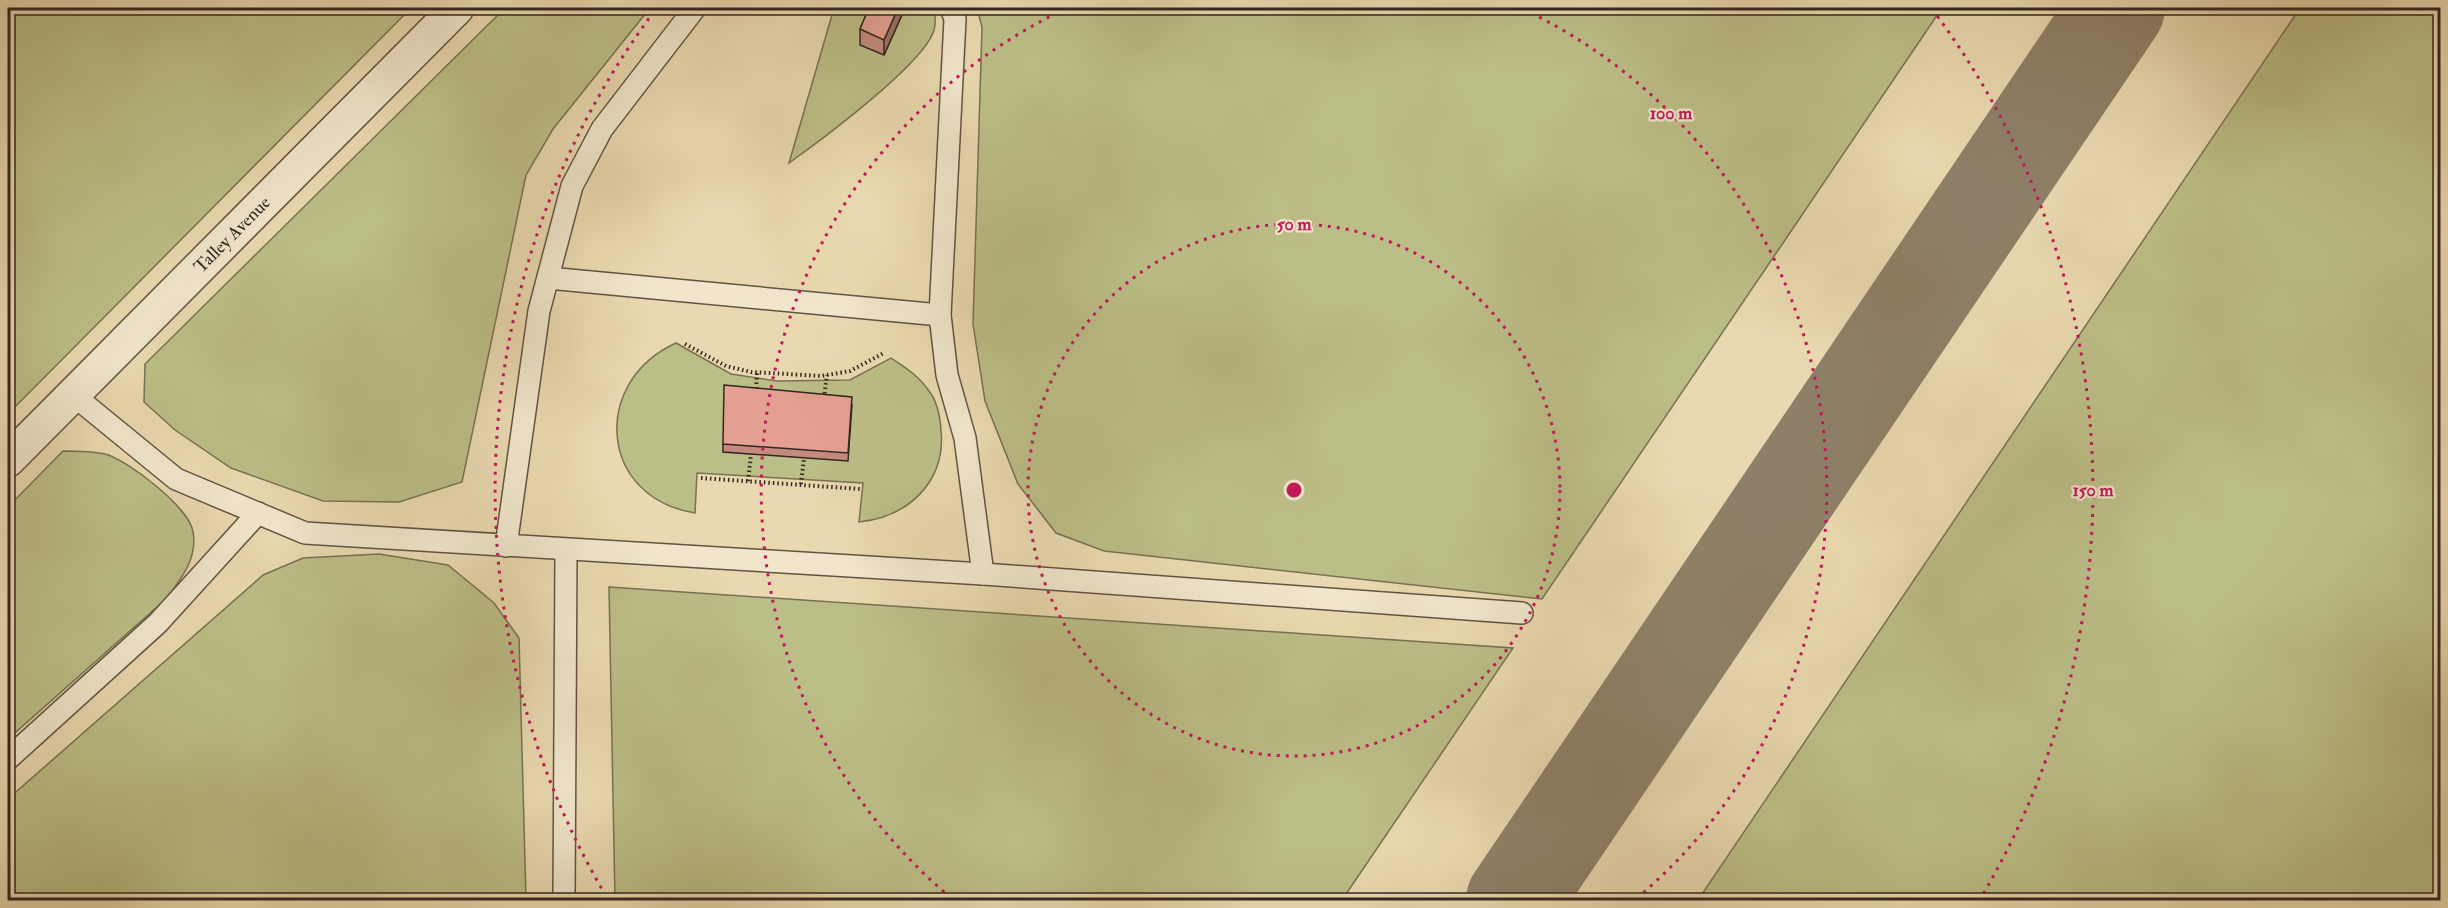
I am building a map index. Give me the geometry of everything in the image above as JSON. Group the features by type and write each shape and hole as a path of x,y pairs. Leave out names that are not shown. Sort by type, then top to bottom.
{"street":[{"name":"Talley Avenue","path":"8,460 457,8"}],"lane":[{"path":"506,546 539,311 572,186 602,129 695,8"},
{"path":"951,8 955,19 940,315 947,375 965,438 983,574"},
{"path":"548,278 940,315"},
{"path":"72,394 176,479 305,533 983,574 1521,613"},
{"path":"8,759 158,623 258,513"},
{"path":"564,900 566,550"}],"path":[{"path":"685,344 726,366 758,372 827,375 850,371 884,353"},
{"path":"755,396 758,372"},
{"path":"823,402 827,375"},
{"path":"748,481 751,454"},
{"path":"801,484 804,458"},
{"path":"701,477 860,489"}],"green space":[{"path":"8,8 411,8 8,414"},
{"path":"505,8 650,8 553,129 526,175 462,482 399,502 323,501 231,468 175,430 144,402 145,364"},
{"path":"834,8 934,8 935,28 912,62 892,81 870,101 789,163"},
{"path":"977,8 1942,8 1542,599 1104,551 1056,533 1018,484 985,401 973,324 982,27"},
{"path":"2300,8 2440,8 2440,900 1698,900"},
{"path":"676,343 731,374 777,381 850,380 891,358 921,381 932,395 936,405 941,425 941,449 930,481 920,494 893,513 859,522 863,483 697,473 695,513 663,503 639,486 624,463 617,437 619,410 629,384 648,361"},
{"path":"63,451 105,454 142,475 170,498 189,522 193,532 193,551 187,568 166,599 8,739 8,507"},
{"path":"379,554 448,565 494,603 519,638 526,900 8,900 8,799 263,575 303,558"},
{"path":"609,587 1513,648 1342,900 615,900"}],"building":[{"path":"869,8 898,8 884,40 860,29"},
{"path":"724,385 852,397 848,453 723,444"}],"taxiway":[{"path":"1514,900 2117,8"}]}
